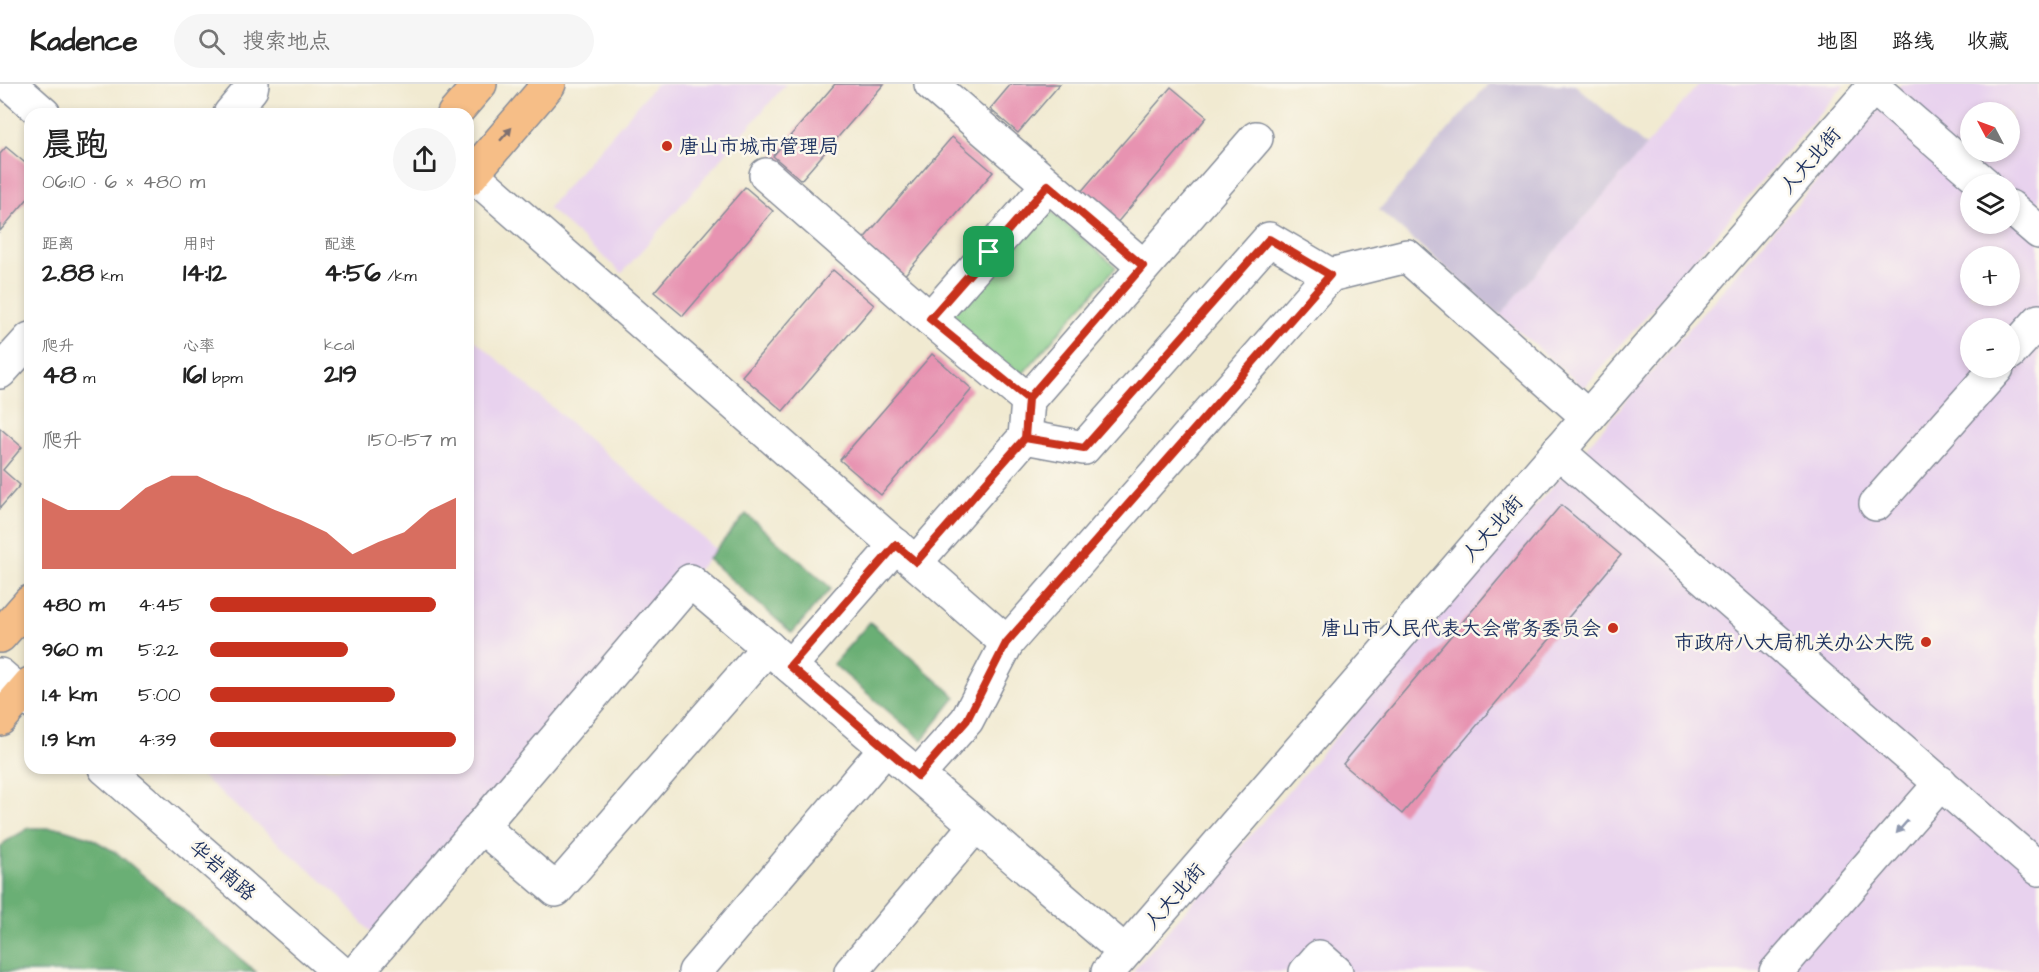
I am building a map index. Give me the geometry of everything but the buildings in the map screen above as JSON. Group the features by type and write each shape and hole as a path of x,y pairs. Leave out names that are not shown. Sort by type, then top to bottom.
{"main road":[{"path":"459,108 480,84"},
{"path":"474,171 549,84"},
{"path":"0,636 24,609"},
{"path":"0,719 20,688"}],"street":[{"path":"0,90 5,84"},
{"path":"10,84 37,108"},
{"path":"235,108 251,89 252,84"},
{"path":"931,84 1143,266"},
{"path":"1874,85 1974,174"},
{"name":"人大北街","path":"1117,962 1874,85"},
{"path":"481,826 556,891 779,656 906,554 1025,438 1028,399 1256,138"},
{"path":"766,175 930,319 1028,399"},
{"path":"474,179 1006,643"},
{"path":"930,319 1048,185"},
{"path":"2020,216 2039,232"},
{"path":"1025,438 1084,448 1269,239 1330,275"},
{"path":"918,776 967,720 1006,643 1330,275 1407,256 1588,417"},
{"path":"2020,342 2039,321"},
{"path":"0,372 24,346"},
{"path":"1876,504 1988,378"},
{"path":"1558,451 1862,725 1941,783 2039,869"},
{"path":"357,972 690,581 976,825 1117,962"},
{"path":"695,972 886,748"},
{"name":"华岩南路","path":"112,774 340,972"},
{"path":"1776,972 1941,783"},
{"path":"851,972 976,825"},
{"path":"1306,972 1319,957 1336,972"}],"shaded area":[{"name":"唐山市城市管理局","path":"656,84 786,84 622,273 548,208"},
{"path":"1488,84 1574,84 1646,146 1500,315 1379,210"},
{"path":"1699,84 1845,84 1584,388 1500,315"},
{"path":"1901,84 2039,84 2039,972 1132,972"},
{"path":"474,339 716,549 377,939 337,894 199,774 474,774"}],"green space":[{"path":"1043,204 1116,267 1019,378 947,315"},
{"path":"746,514 831,588 792,633 708,559"},
{"path":"870,622 956,697 922,740 833,664"},
{"path":"29,828 60,828 89,837 117,853 256,972 0,972 0,848 5,842"}],"place":[{"name":"唐山市城市管理局","path":"667,146"},
{"name":"唐山市人民代表大会常务委员会","path":"1613,628"},
{"name":"市政府八大局机关办公大院","path":"1926,642"}],"route":[{"path":"989,252 930,319 1028,399 1025,438 916,562 896,545 790,666 918,776 967,720 1006,643 1330,275 1269,239 1084,448 1025,438 1028,399 1143,266 1048,185 989,252"}]}
